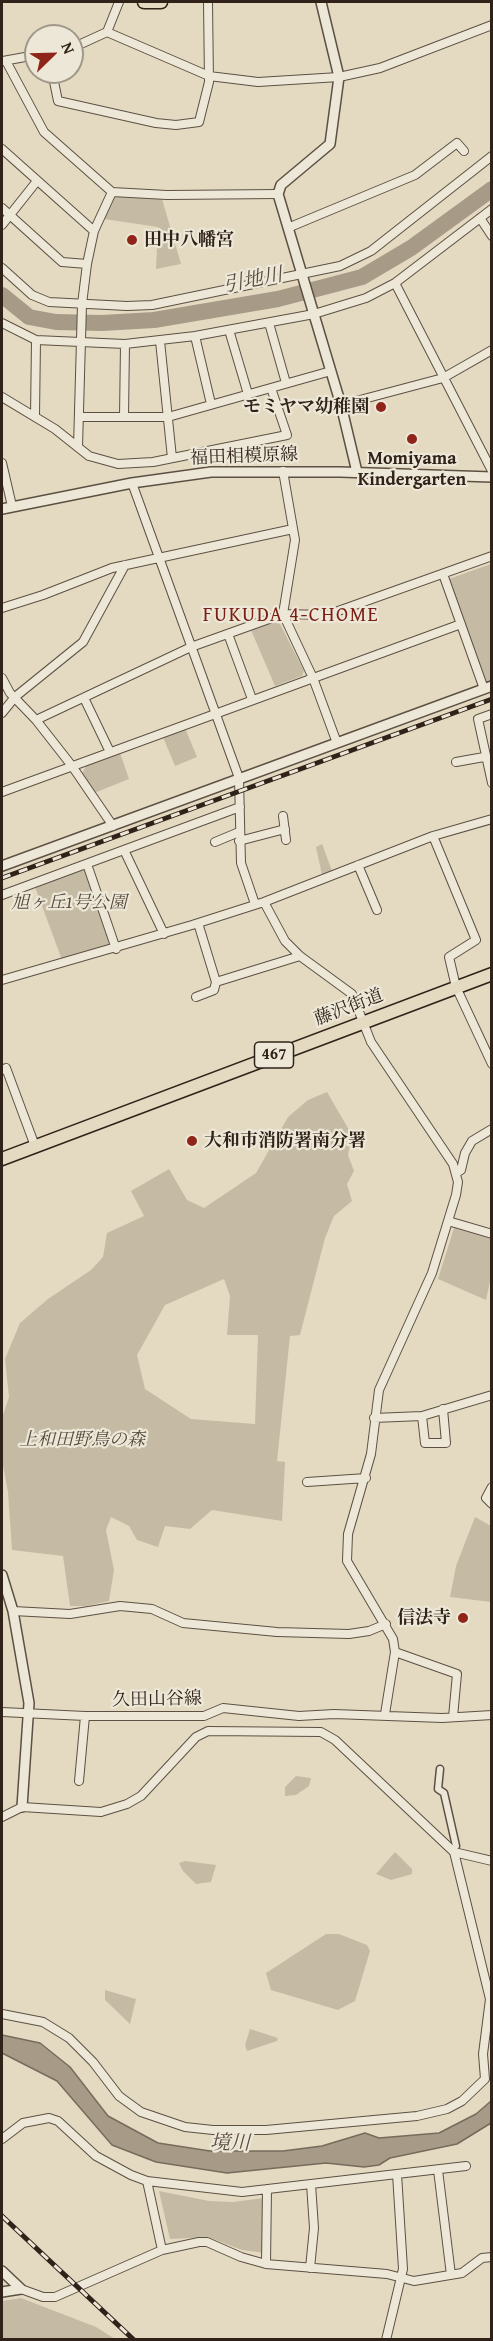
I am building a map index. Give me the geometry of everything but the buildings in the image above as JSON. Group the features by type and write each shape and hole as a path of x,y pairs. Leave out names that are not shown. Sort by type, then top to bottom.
{"main road":[{"path":"144,2 160,2"},
{"name":"藤沢街道","path":"35,1146 492,974"},
{"name":"467","path":"2,1159 35,1146"}],"street":[{"path":"84,43 107,32 119,2"},
{"path":"55,84 58,100 156,123 176,125 199,122 209,76 208,2"},
{"path":"321,2 339,77 330,144 281,185 278,194 290,227 341,405 357,472"},
{"path":"107,32 209,76 245,82 339,77 411,58 492,25"},
{"path":"24,57 4,61 44,132 112,192 167,195 278,194"},
{"path":"290,227 415,175 457,143 464,151"},
{"path":"2,149 94,231"},
{"path":"2,268 32,295 49,302 82,308 152,305 303,277 340,266 371,251 492,156"},
{"path":"2,225 37,181"},
{"path":"78,447 82,308 87,264 94,231 112,192"},
{"path":"2,208 62,262 87,264"},
{"path":"2,323 36,340 125,344 195,336 314,314 366,298 395,283 492,209"},
{"path":"480,218 492,236"},
{"path":"395,283 492,471"},
{"path":"269,323 286,383"},
{"path":"229,330 248,394"},
{"path":"195,336 211,404"},
{"path":"35,416 36,340"},
{"path":"160,341 172,458"},
{"path":"124,417 125,344"},
{"path":"341,405 443,378 492,350"},
{"path":"79,417 168,417 331,371"},
{"path":"2,397 35,416 89,456 118,464 172,458 287,435 271,388"},
{"path":"2,463 12,506"},
{"path":"283,471 295,540 283,614 314,678 337,742"},
{"name":"福田相模原線","path":"2,509 132,483 211,472 357,472 492,477"},
{"path":"132,483 238,778 241,862 259,903 285,941 300,956 352,994 371,1042 453,1164 456,1173 456,1195 432,1273 379,1390 366,1478 348,1534 347,1561 386,1624 395,1652 385,1714"},
{"path":"2,608 125,565 293,529"},
{"path":"36,720 191,647 283,614 327,615 492,556"},
{"path":"2,713 15,697 83,642 125,565"},
{"path":"2,866 488,687 442,574"},
{"path":"2,792 461,624"},
{"path":"228,634 252,699"},
{"path":"2,678 72,766 113,826"},
{"path":"84,698 110,752"},
{"path":"492,714 478,719 484,757 492,783"},
{"path":"456,762 484,757"},
{"path":"2,895 240,807"},
{"path":"283,816 286,840"},
{"path":"2,980 116,949 259,903 433,836 492,819"},
{"path":"215,842 285,829"},
{"path":"433,836 476,940 449,957 456,987 492,1064"},
{"path":"124,850 164,934"},
{"path":"87,864 116,949"},
{"path":"358,866 377,910"},
{"path":"196,997 214,990 216,982 198,923"},
{"path":"216,982 300,956"},
{"path":"2,1070 6,1068 35,1146"},
{"path":"456,1173 460,1170 465,1153 472,1141 492,1130"},
{"path":"448,1221 492,1234"},
{"path":"374,1418 423,1416 492,1395"},
{"path":"423,1416 425,1443 446,1443 443,1409"},
{"path":"307,1482 366,1478"},
{"path":"492,1487 486,1498 492,1504"},
{"path":"2,1575 13,1611 29,1713 22,1807"},
{"path":"13,1611 70,1614 120,1606 152,1609 183,1623 297,1633 349,1634 369,1631 386,1624"},
{"path":"395,1652 457,1674 453,1717"},
{"name":"久田山谷線","path":"2,1712 85,1716 204,1716 223,1708 299,1716 492,1715"},
{"path":"79,1781 85,1716"},
{"path":"2,1817 22,1807 101,1812 120,1807 141,1796 190,1744 208,1731 321,1732 335,1740 455,1849 492,1861"},
{"path":"2,2014 25,2017 56,2030 81,2049 119,2096 130,2105 157,2119 185,2127 213,2130 266,2130 417,2116 447,2109 462,2101 488,2076 483,2054 490,1993 455,1849 444,1793 438,1789 440,1769"},
{"path":"2,2139 23,2123 49,2118 58,2121 96,2156 112,2167 147,2181 242,2192 466,2166"},
{"path":"438,2170 451,2275"},
{"path":"386,2340 402,2278 397,2174"},
{"path":"147,2181 162,2250"},
{"path":"310,2268 314,2228 311,2184"},
{"path":"266,2264 267,2189"},
{"path":"2,2271 21,2289 43,2297 55,2297 162,2250 207,2242 241,2257 266,2264 387,2274 414,2281 462,2273 482,2258 492,2257"},
{"path":"2,2292 21,2289"}],"green space":[{"path":"115,196 162,199 181,264 156,269 158,227 104,219"},
{"path":"491,564 491,681 484,684 449,579"},
{"path":"276,621 280,624 304,671 302,676 275,686 251,630"},
{"path":"185,728 197,757 175,766 163,737"},
{"path":"120,753 129,779 94,793 82,774 86,766"},
{"path":"322,844 332,871 322,875 316,847"},
{"name":"旭ヶ丘1号公園","path":"82,870 87,872 110,942 109,946 62,960 35,887"},
{"name":"上和田野鳥の森","path":"327,1092 352,1135 348,1155 354,1171 347,1184 352,1201 334,1216 325,1238 300,1335 290,1336 277,1461 285,1462 282,1521 212,1510 190,1529 165,1526 158,1547 137,1540 129,1526 111,1517 106,1530 114,1570 109,1601 86,1606 70,1606 63,1556 12,1550 8,1492 2,1460 2,1418 9,1397 5,1359 20,1323 48,1299 91,1270 103,1257 107,1233 144,1216 131,1191 169,1169 187,1200 204,1208 256,1173 288,1117 308,1100","holes":["224,1279 230,1296 227,1335 258,1335 255,1424 191,1419 145,1389 137,1355 165,1305"]},
{"path":"454,1228 491,1239 491,1277 486,1300 438,1279"},
{"path":"475,1517 491,1526 491,1602 450,1597 456,1566"},
{"path":"296,1776 311,1778 309,1786 296,1795 285,1796 285,1787"},
{"path":"395,1852 412,1869 412,1874 391,1880 376,1874"},
{"path":"185,1861 216,1865 211,1882 196,1884 183,1871 179,1863"},
{"path":"326,1934 339,1934 367,1945 370,1951 355,2001 338,2010 271,1990 266,1973"},
{"path":"105,1990 136,1999 130,2024 105,2000"},
{"path":"250,2029 278,2038 277,2041 247,2051 245,2045"},
{"path":"159,2191 209,2201 233,2202 264,2198 265,2253 242,2250 208,2237 170,2239"},
{"path":"21,2298 96,2327 115,2339 2,2339 2,2301"}],"shaded area":[{"path":"2,2035 40,2043 70,2067 108,2116 158,2143 210,2151 283,2151 322,2146 365,2133 379,2138 439,2133 476,2114 491,2101 491,2123 457,2144 390,2158 379,2165 364,2167 326,2163 227,2173 156,2162 112,2145 57,2081 2,2053"}],"waterway":[{"name":"引地川","path":"2,295 29,317 56,322 102,323 154,320 278,299 362,277 411,248 492,189"}],"railway":[{"path":"2,878 492,699"},
{"path":"2,2216 134,2340"}],"place":[{"name":"田中八幡宮","path":"132,240"},
{"name":"モミヤマ幼稚園","path":"381,407"},
{"name":"Momiyama Kindergarten","path":"412,439"},
{"name":"大和市消防署南分署","path":"192,1141"},
{"name":"信法寺","path":"463,1618"}],"district":[{"name":"FUKUDA 4-CHOME","path":"291,616"}],"water label":[{"name":"境川","path":"230,2144"}]}
